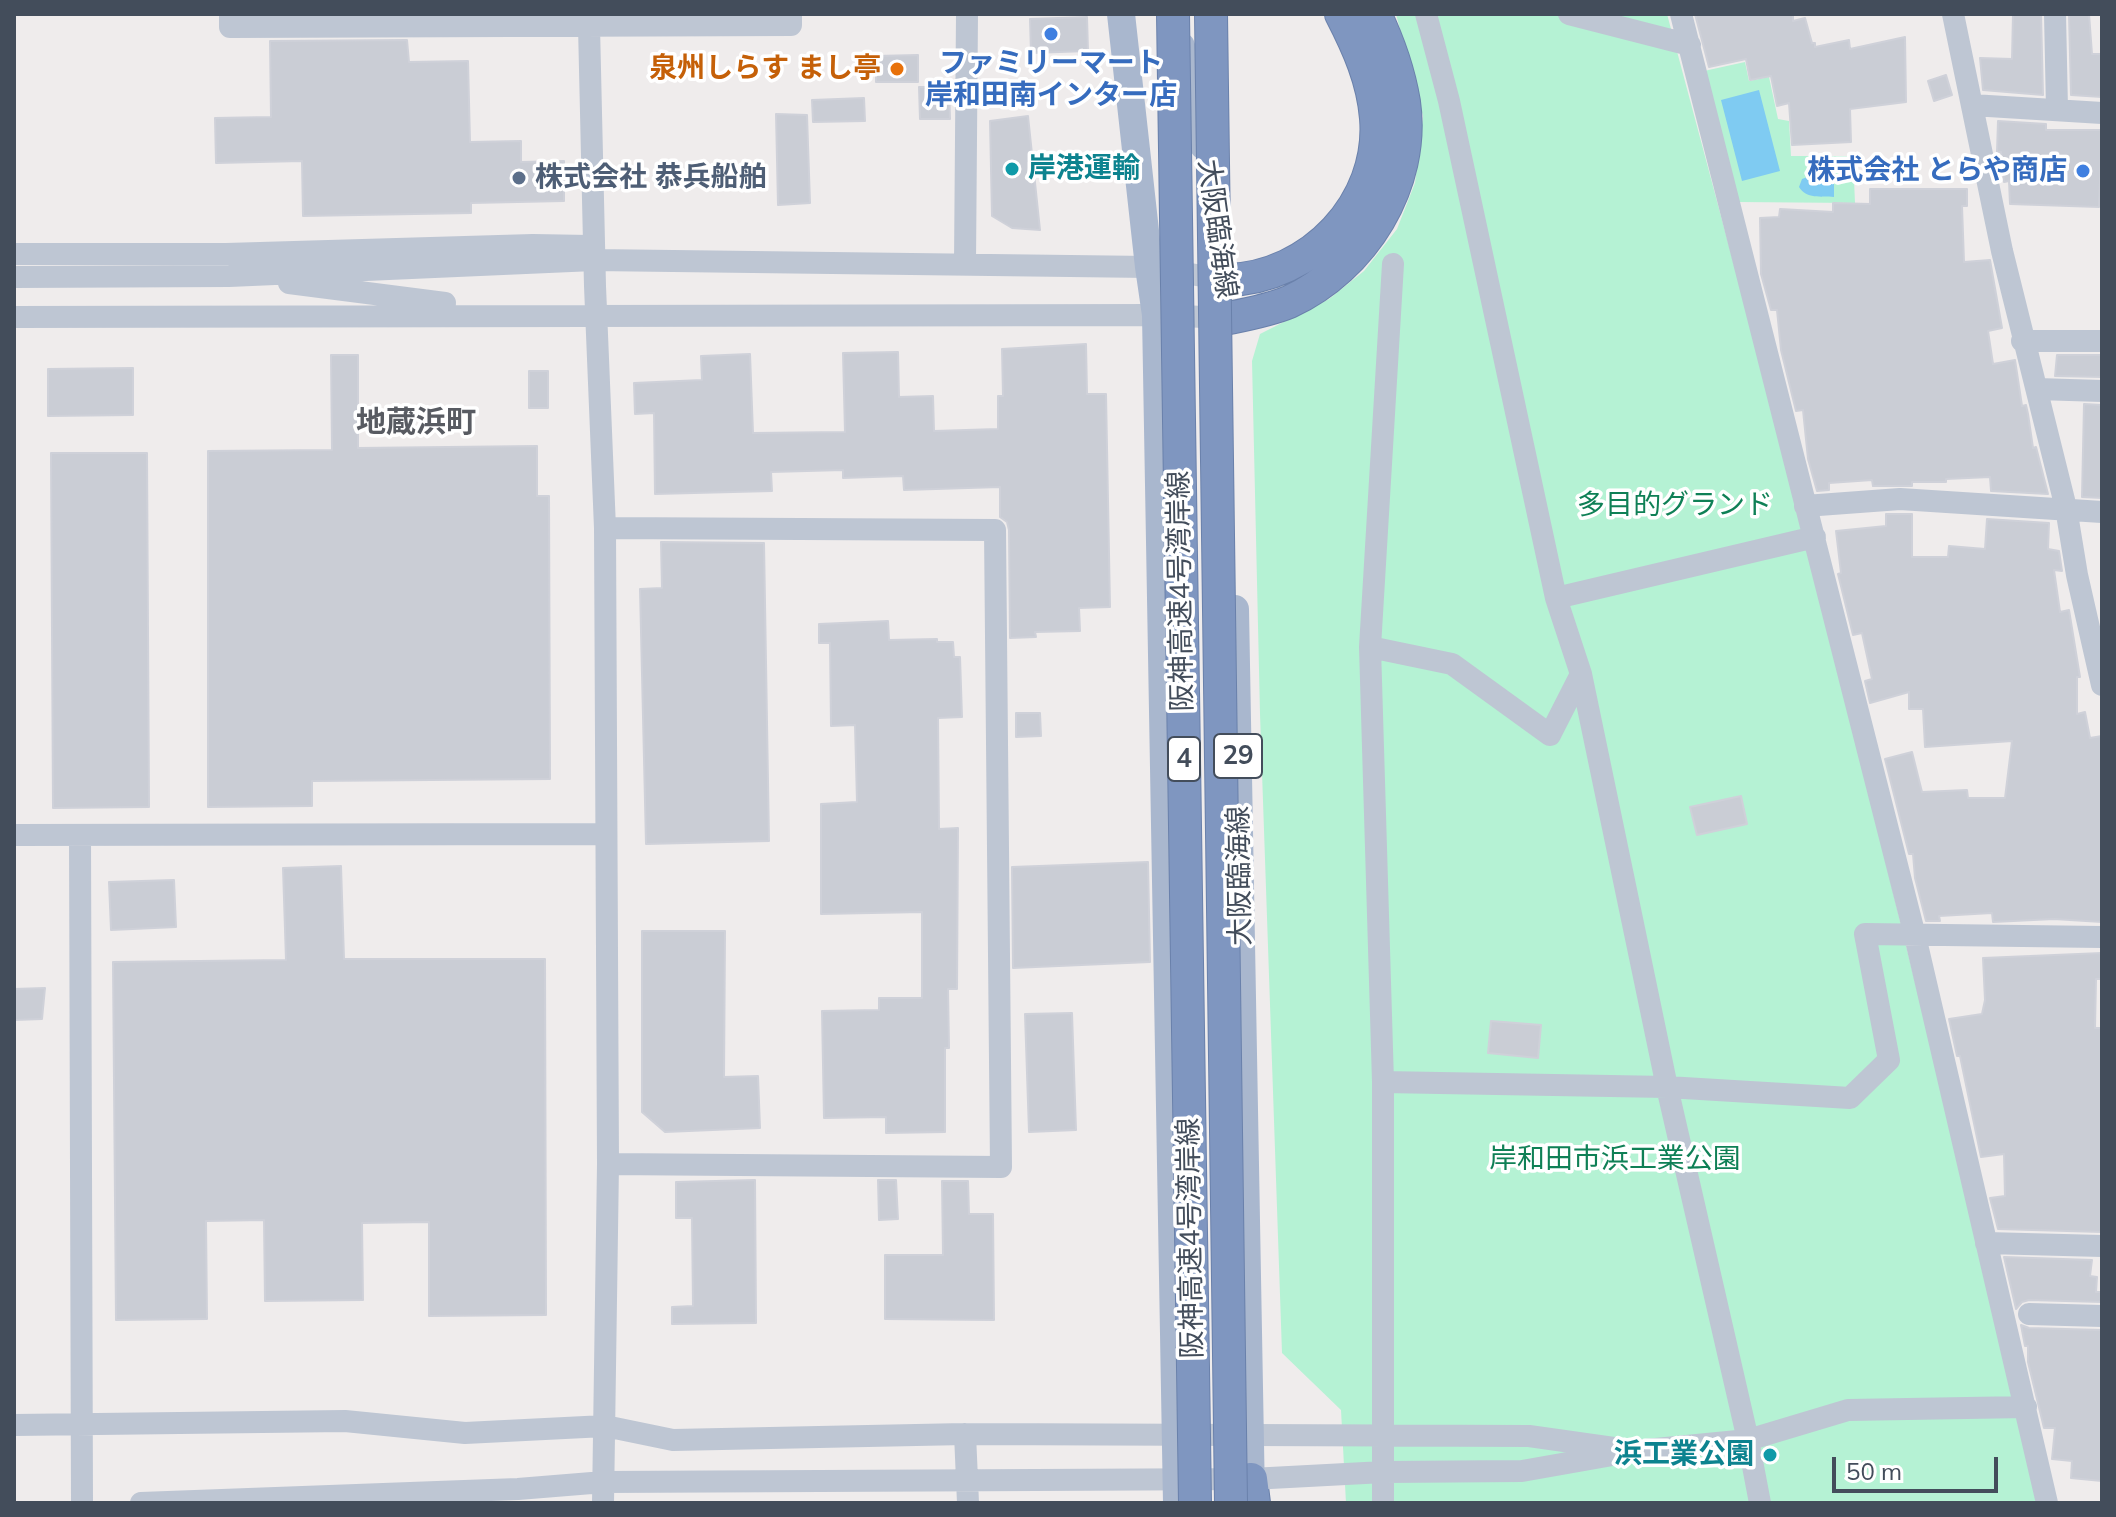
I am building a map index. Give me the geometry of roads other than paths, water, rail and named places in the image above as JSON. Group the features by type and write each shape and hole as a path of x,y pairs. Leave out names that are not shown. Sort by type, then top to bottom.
{"highway":[{"name":"阪神高速4号湾岸線","path":"1173,14 1183,1495"},
{"name":"阪神高速4号湾岸線","path":"1211,14 1247,1497"},
{"path":"1227,280 1250,279 1276,272 1304,258 1329,238 1351,211 1367,183 1375,143 1372,87 1341,14"},
{"path":"1229,318 1289,301 1324,280 1356,252 1381,219 1397,182 1404,143 1404,104 1395,63 1376,16"}],"main road":[{"path":"1121,14 1156,315 1176,1435 1183,1495"},
{"name":"大阪臨海線","path":"1173,14 1216,197 1229,318 1251,1436 1247,1497"}],"street":[{"path":"230,14 230,27 791,25 791,14"},
{"path":"965,263 967,14"},
{"path":"1426,14 1449,101 1556,598 1581,674 1667,1087 1760,1503"},
{"path":"1569,14 1614,20 1657,37 1690,45"},
{"path":"1650,14 1657,37"},
{"path":"1681,14 1915,936 2047,1503"},
{"path":"1953,14 2022,341 2066,508 2091,588 2102,685"},
{"path":"2055,14 2057,109"},
{"path":"589,26 605,528 604,834 608,1164 604,1493"},
{"path":"1972,105 2102,113"},
{"path":"14,254 226,254 533,245 594,253"},
{"path":"14,277 229,276 689,248 778,262 1149,267 1227,280"},
{"path":"1383,1503 1383,1082 1370,647 1393,264"},
{"path":"229,276 533,314"},
{"path":"14,317 596,314 1156,315 1229,318"},
{"path":"2022,341 2102,341"},
{"path":"2037,389 2102,391"},
{"path":"1805,506 1900,499 2102,512"},
{"path":"605,528 995,530 1001,1167 608,1164"},
{"path":"1556,598 1815,537"},
{"path":"1370,647 1452,664 1550,735 1581,674"},
{"path":"14,835 604,834"},
{"path":"80,835 82,1503"},
{"path":"1383,1082 1667,1087 1850,1098 1889,1060 1865,934 2102,937"},
{"path":"1986,1243 2102,1246"},
{"path":"2029,1314 2102,1316"},
{"path":"141,1503 518,1489 604,1493 967,1479 1247,1497 1384,1472 1522,1471 1635,1451 1748,1440 1848,1410 2026,1407"},
{"path":"14,1425 345,1421 465,1433 605,1426 673,1440 965,1434 1384,1436 1418,1427 1529,1436 1635,1451"},
{"path":"965,1434 968,1503"}],"water":[{"path":"1759,90 1780,171 1742,181 1721,100"},
{"path":"1827,162 1834,170 1834,197 1814,196 1802,191 1799,187 1802,179 1813,175 1820,163"}],"place":[{"name":"ファミリーマート 岸和田南インター店","path":"1051,34"},
{"name":"泉州しらす まし亭","path":"897,69"},
{"name":"岸港運輸","path":"1012,169"},
{"name":"株式会社 とらや商店","path":"2083,171"},
{"name":"株式会社 恭兵船舶","path":"519,178"},
{"name":"浜工業公園","path":"1770,1455"}],"district":[{"name":"地蔵浜町","path":"416,423"}],"park label":[{"name":"多目的グランド","path":"1675,506"},
{"name":"岸和田市浜工業公園","path":"1615,1160"}]}
